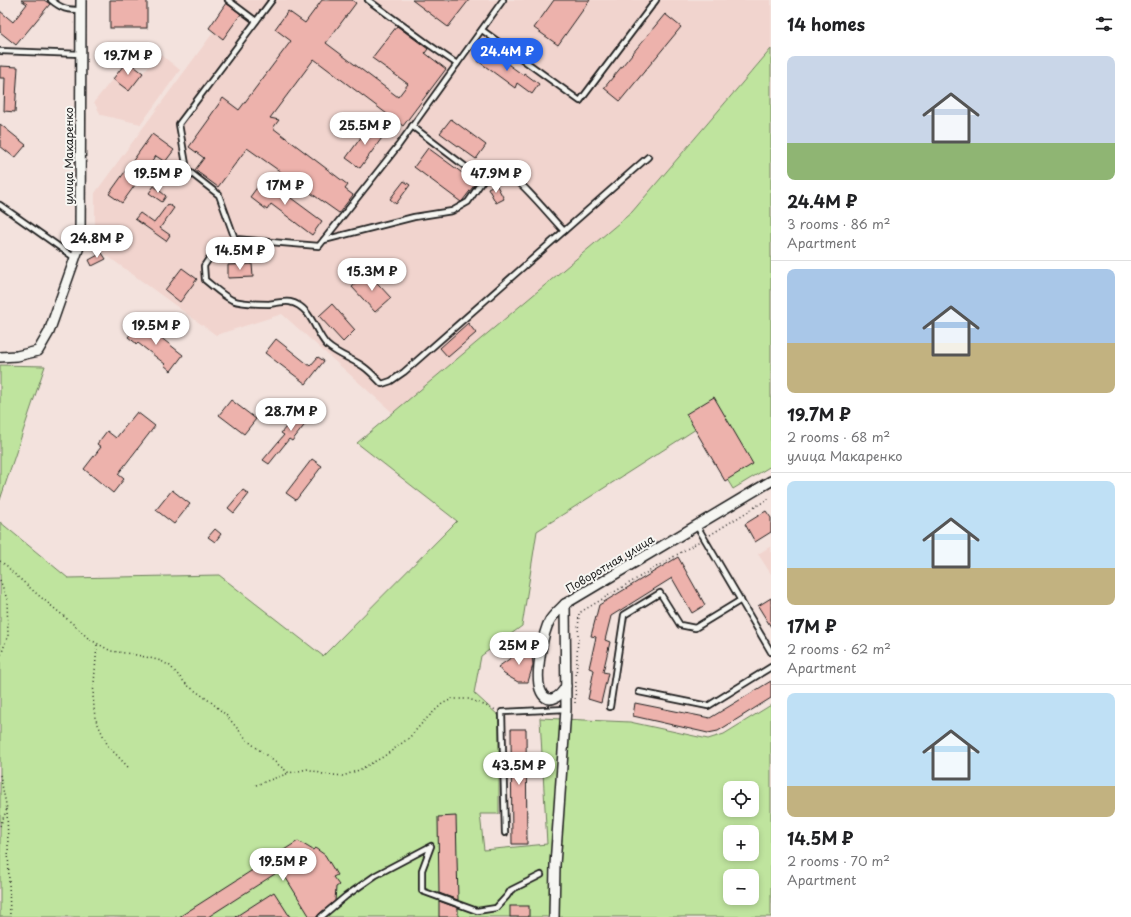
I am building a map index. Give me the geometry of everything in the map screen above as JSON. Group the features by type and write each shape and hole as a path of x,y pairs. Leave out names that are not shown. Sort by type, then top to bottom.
{"street":[{"name":"улица Макаренко","path":"0,357 17,356 38,350 49,332 80,244 82,0"},
{"name":"Поворотная улица","path":"554,917 555,865 570,709 566,686 566,604 771,481"},
{"path":"566,604 558,610 550,620 546,630 541,653 538,682 544,696 549,699 556,698 562,694 566,686"}],"lane":[{"path":"51,0 59,7 69,10 81,10"},
{"path":"228,0 256,21"},
{"path":"234,239 218,195 187,170 179,124 272,0"},
{"path":"368,0 457,64"},
{"path":"503,0 412,126 319,246 234,239 216,248 204,266 205,280 233,301 269,304 289,302 299,306 309,315 326,344 333,350 364,366 373,373 382,384 391,381 404,372 648,157"},
{"path":"482,30 580,100 656,0"},
{"path":"0,51 81,54"},
{"path":"412,126 483,180"},
{"path":"324,240 414,217 452,211 468,202 483,180 498,175 512,178 522,186 564,231"},
{"path":"0,205 75,258"},
{"path":"697,526 771,652"},
{"path":"610,706 624,615 660,593 680,625 695,628 741,600"},
{"path":"639,692 708,706 771,667"},
{"path":"505,833 502,712 570,709"},
{"path":"321,917 346,896 376,875 431,846 422,870 422,891 477,911 496,908 511,890 541,875"}],"path":[{"path":"570,709 579,613 771,497"},
{"path":"0,561 97,644 111,652 132,654 150,658 161,661 170,666 187,684 226,715 248,741 288,773"},
{"path":"0,580 7,599 8,635 0,658"},
{"path":"97,644 93,696 95,718 108,746 128,768"},
{"path":"256,785 288,773 308,768 323,774 343,776 359,770 383,757 409,738 442,704 452,699 469,699 502,712"},
{"path":"0,775 7,809 10,917"},
{"path":"0,826 7,809"}],"shaded area":[{"path":"237,0 771,0 771,49 632,212 393,413 282,314 216,335 95,247 95,193"},
{"path":"159,53 180,70 141,124 101,115 94,102 127,61 143,73"},
{"path":"771,546 771,574 758,554"}],"green space":[{"path":"771,49 771,466 733,489 696,429 537,531 522,626 481,656 474,693 499,716 499,814 480,814 484,850 547,844 540,718 630,722 708,739 724,734 771,705 771,917 0,917 0,522 68,578 219,575 323,656 457,521 357,443 632,212"},
{"path":"0,365 45,366 0,500"}],"building":[{"path":"21,0 44,0 50,4 16,45 0,32 0,11 13,22 27,4"},
{"path":"110,0 147,0 147,28 110,28"},
{"path":"322,0 352,0 356,3 326,43 398,97 408,84 372,58 397,26 428,49 425,53 446,69 403,126 314,59 270,118 279,120 273,128 348,185 345,189 353,195 339,213 247,148 218,187 195,170 204,158 189,147 223,98 239,110 291,41 275,29 288,11 305,23"},
{"path":"412,0 469,0 448,27"},
{"path":"554,0 590,0 558,45 534,28"},
{"path":"226,3 241,14 223,39 209,28"},
{"path":"665,14 681,27 620,101 604,88"},
{"path":"487,49 523,75 524,73 539,84 532,94 517,83 515,88 478,61"},
{"path":"127,61 143,73 129,91 113,79"},
{"path":"0,66 18,67 15,112 4,111 5,78 0,78"},
{"path":"451,119 486,145 476,159 440,133"},
{"path":"0,124 26,145 15,158 0,146"},
{"path":"370,125 384,135 360,168 346,158"},
{"path":"152,134 174,150 165,162 156,156 122,203 109,194"},
{"path":"428,148 476,183 461,202 414,167"},
{"path":"264,178 322,221 312,235 271,204 267,210 250,197"},
{"path":"404,181 410,185 396,204 390,199"},
{"path":"496,184 504,199 496,203 488,188"},
{"path":"154,186 166,196 162,202 149,193"},
{"path":"168,204 174,208 160,228 170,235 166,241 135,219 140,213 154,223"},
{"path":"102,253 106,259 92,266 89,260"},
{"path":"252,264 253,277 228,278 228,265"},
{"path":"182,268 197,279 180,302 165,290"},
{"path":"368,273 391,298 375,312 352,287"},
{"path":"332,304 355,330 343,342 319,316"},
{"path":"141,322 183,355 171,371 164,365 165,364 128,337"},
{"path":"468,323 476,333 448,357 440,348"},
{"path":"276,339 310,366 318,357 324,361 306,384 265,353"},
{"path":"714,397 753,464 725,481 686,414"},
{"path":"231,400 256,419 244,434 219,415"},
{"path":"304,405 314,413 292,441 289,439 269,464 263,460 284,435 281,433"},
{"path":"137,412 155,426 118,474 124,479 113,493 84,469 101,447 97,444 107,431 116,438"},
{"path":"312,459 322,466 296,500 286,493"},
{"path":"172,490 190,504 174,524 156,510"},
{"path":"243,490 249,494 234,513 228,508"},
{"path":"766,511 771,518 771,532 755,542 745,524"},
{"path":"215,529 221,534 215,542 208,537"},
{"path":"678,557 705,605 692,613 672,578 611,616 605,640 610,642 603,672 608,673 601,703 588,699 594,670 589,668 596,637 591,636 599,605"},
{"path":"771,598 771,627 758,606"},
{"path":"531,645 533,665 528,682 518,682 504,674 498,667 515,655"},
{"path":"771,681 771,698 718,731 708,733 633,716 635,703 710,718"},
{"path":"511,729 526,729 527,844 512,844"},
{"path":"456,816 458,900 439,893 438,817"},
{"path":"298,841 313,850 315,848 325,855 337,875 333,877 339,885 336,887 335,901 317,917 310,917 281,870 208,917 179,917"},
{"path":"274,892 290,917 235,917"},
{"path":"439,901 458,908 458,917 439,917"},
{"path":"510,906 529,906 529,917 510,917"}]}
